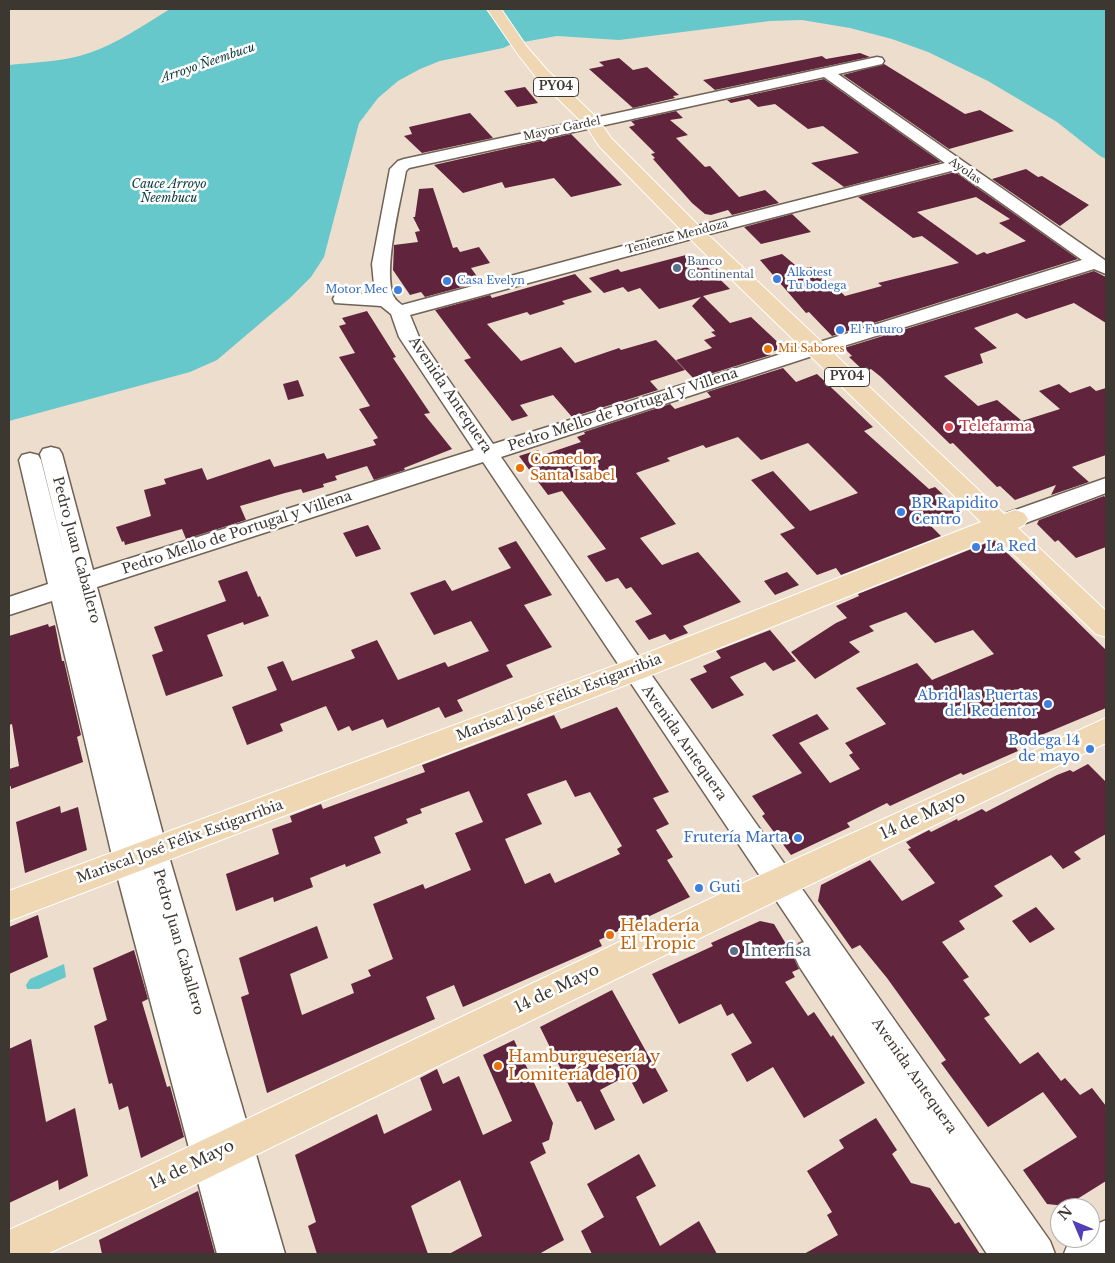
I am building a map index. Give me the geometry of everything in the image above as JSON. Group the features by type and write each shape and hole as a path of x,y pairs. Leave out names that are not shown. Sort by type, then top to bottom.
{"main road":[{"name":"PY04","path":"494,9 540,73 592,123 605,142 703,230 1008,522 1106,627"},
{"name":"PY04","path":"1008,522 1106,605"},
{"name":"Mariscal José Félix Estigarribia","path":"9,906 628,672 1008,522"},
{"name":"14 de Mayo","path":"9,1251 773,886 1106,730"}],"street":[{"name":"Mayor Gardel","path":"393,307 382,286 381,264 398,168 404,164 877,61"},
{"name":"Ayolas","path":"826,72 1101,266"},
{"name":"Teniente Mendoza","path":"342,299 393,307 956,165"},
{"name":"Pedro Mello de Portugal y Villena","path":"9,606 824,346 1101,266"},
{"name":"Avenida Antequera","path":"393,307 403,340 483,455 773,886 1037,1254"},
{"name":"Pedro Juan Caballero","path":"40,457 141,856 222,1149 267,1254"},
{"name":"Mariscal José Félix Estigarribia","path":"1008,522 1106,485"},
{"name":"Avenida Antequera","path":"773,886 1008,1254"},
{"name":"Pedro Juan Caballero","path":"222,1149 235,1254"},
{"path":"1082,1254 1106,1238"}],"water":[{"name":"Cauce Arroyo Ñeembucu","path":"170,9 1106,9 1106,159 1057,122 988,81 928,52 892,39 850,28 802,20 770,21 619,40 557,36 512,44 503,48 440,61 398,81 378,98 359,123 324,257 311,277 290,298 217,360 190,372 9,421 9,65 60,60 89,53 121,39"},
{"path":"64,964 66,977 39,989 27,989 26,985 30,979"}],"building":[{"path":"860,53 870,57 715,90 703,80 822,56 826,59"},
{"path":"619,58 633,70 647,67 679,95 673,96 675,98 633,108 589,69 604,66 599,62"},
{"path":"884,64 965,114 980,110 1014,131 949,149 843,75"},
{"path":"824,79 941,162 844,187 811,163 859,153 823,126 808,129 775,104 758,107 749,99 731,103 727,100"},
{"path":"525,87 538,103 517,107 504,91"},
{"path":"676,111 683,118 670,120 688,135 676,138 705,167 710,166 739,197 765,190 779,203 732,215 728,210 711,215 705,214 692,203 653,159 655,158 651,154 655,153 629,127 635,125 631,121"},
{"path":"470,113 493,138 422,153 404,136 412,134 409,127"},
{"path":"571,134 622,185 571,197 554,178 505,188 502,182 463,193 434,165"},
{"path":"1026,169 1038,177 1042,176 1089,205 1060,226 992,179"},
{"path":"955,172 1078,259 832,336 809,312 806,313 760,260 782,254 800,269 811,267 845,296 882,286 878,283 959,263 922,236 913,238 858,197","holes":["976,197 1010,219 999,223 1026,241 987,254 984,252 977,255 917,212"]},
{"path":"433,188 453,248 457,247 460,252 479,247 490,263 471,268 481,282 425,297 421,292 410,295 393,270 394,245 418,242 415,232 420,231 413,217 415,217 419,189"},
{"path":"792,214 811,232 761,244 744,227"},
{"path":"686,255 700,269 707,267 730,289 703,296 730,323 751,317 784,348 768,353 771,355 694,379 676,360 712,348 704,340 716,336 711,332 715,331 692,306 701,297 659,309 640,288 628,292 623,287 604,293 589,278 618,269 621,272"},
{"path":"1094,271 1106,277 1106,323 1074,303 1026,319 1017,313 974,328 997,348 980,354 983,363 944,376 978,406 997,400 1022,421 1060,409 1039,391 1059,384 1070,393 1090,386 1096,391 1106,388 1106,455 1072,467 1089,482 1051,495 1056,485 1015,500 1000,486 997,487 953,443 950,444 881,377 871,369 865,372 849,357 852,356 844,348"},
{"path":"575,274 592,292 562,301 565,304 530,315 527,312 487,324 521,361 561,347 575,363 619,348 621,350 656,340 685,370 650,381 658,390 572,417 553,395 520,405 528,416 512,421 464,360 471,358 435,310 490,295 492,298"},
{"path":"367,311 396,357 393,358 430,413 424,414 452,449 404,468 405,470 374,480 367,466 335,476 337,480 323,484 324,487 303,493 301,489 240,506 246,520 186,539 182,529 125,545 124,541 122,542 116,527 151,516 144,490 166,484 164,479 202,468 207,480 270,459 274,467 324,453 327,459 376,445 373,440 378,438 359,409 370,406 339,357 355,353 339,326 346,324 342,318"},
{"path":"783,368 796,382 817,374 873,427 864,431 929,489 935,487 963,513 931,526 941,536 841,575 836,568 817,575 780,534 795,528 751,480 773,471 810,511 858,493 808,443 761,460 738,437 706,448 703,445 667,458 670,461 636,473 676,524 640,538 662,565 698,552 741,602 683,626 688,633 670,640 665,634 649,640 635,621 652,614 631,587 626,589 618,578 606,582 587,556 606,549 562,491 548,495 519,456 538,450 543,455 581,442 577,437 585,434 584,432 670,404 675,409 711,397 707,392"},
{"path":"298,380 304,396 288,400 283,384"},
{"path":"1104,496 1106,498 1106,547 1076,558 1058,540 1055,542 1037,524 1039,520"},
{"path":"368,525 381,549 356,557 343,533"},
{"path":"994,540 1106,650 1106,708 1015,746 1018,751 963,775 961,773 890,806 887,803 847,823 850,827 791,855 762,816 765,814 752,796 802,773 772,735 817,714 829,729 799,743 830,783 860,769 849,755 853,753 845,743 886,724 856,688 917,663 932,680 994,654 973,630 935,643 906,612 869,626 874,631 849,642 860,652 815,679 791,652 847,618 836,606 859,596 858,594"},
{"path":"516,541 552,595 524,605 552,647 506,665 513,677 457,700 463,711 445,718 439,707 387,728 383,719 352,731 349,726 338,731 326,706 280,724 283,731 247,745 232,707 277,690 267,667 283,661 292,681 355,658 351,650 377,640 398,680 445,662 448,667 489,651 471,621 434,635 410,593 445,580 452,591 511,568 498,548"},
{"path":"247,571 258,597 260,596 269,616 244,625 243,622 207,635 223,676 166,696 152,655 163,651 154,627 226,601 218,581"},
{"path":"787,572 799,585 775,595 764,581"},
{"path":"48,624 49,627 55,625 81,735 77,737 83,762 11,789 11,786 9,787 9,769 19,766 12,724 9,725 9,636"},
{"path":"770,630 796,661 773,671 765,662 730,677 744,695 712,709 690,679 707,672 703,666 721,658 716,651"},
{"path":"617,707 669,792 653,798 669,824 656,830 673,857 667,860 690,897 599,940 602,946 463,1007 454,985 426,997 435,1019 267,1093 241,997 249,994 239,958 317,926 328,958 290,974 302,1015 354,993 351,984 371,976 368,970 393,959 373,904 423,884 425,889 471,870 455,833 483,822 469,791 420,809 422,813 406,819 408,823 374,837 381,853 346,867 345,864 310,878 313,887 274,902 273,897 236,911 226,874 279,854 272,829 292,822 290,816 321,804 323,809 425,772 422,765 554,715 561,729","holes":["566,780 575,797 590,792 622,846 617,849 620,854 555,883 550,873 525,884 505,839 542,824 527,794"]},
{"path":"1088,764 1106,782 1106,834 1074,852 1081,859 1063,869 1051,855 994,886 1003,896 959,921 965,929 942,942 969,977 963,980 990,1015 984,1018 1020,1064 1038,1052 1061,1081 1065,1078 1080,1095 1092,1088 1106,1106 1106,1181 1079,1198 1050,1198 1050,1204 1047,1204 1023,1170 1077,1137 1043,1092 988,1127 941,1063 946,1060 887,978 860,945 852,949 818,901 821,885 870,860 902,901 935,883 908,849 911,848 906,842 929,830 931,832 982,809 986,812 1057,775 1070,770 1073,772"},
{"path":"60,806 61,813 78,807 87,850 25,873 16,822"},
{"path":"1036,907 1055,929 1030,943 1012,921"},
{"path":"38,915 48,957 9,974 9,927"},
{"path":"760,921 774,924 799,969 792,972 795,977 785,982 808,1016 814,1012 831,1037 833,1035 865,1083 804,1118 773,1067 747,1082 731,1054 752,1043 733,1013 727,1016 721,1004 679,1024 652,974 713,946 711,943"},
{"path":"134,950 148,999 142,1002 167,1087 170,1086 184,1137 141,1158 128,1106 119,1110 112,1083 109,1084 94,1026 107,1020 93,968"},
{"path":"612,990 668,1091 643,1104 628,1075 600,1090 615,1120 595,1130 581,1101 577,1102 540,1027"},
{"path":"31,1039 46,1122 75,1108 88,1176 59,1190 58,1180 9,1203 9,1049"},
{"path":"514,1040 553,1123 549,1140 542,1143 546,1153 530,1162 564,1240 539,1254 449,1254 482,1236 460,1180 411,1206 428,1254 317,1254 308,1226 316,1222 295,1155 377,1114 384,1134 432,1110 420,1078 437,1069 443,1084 459,1076 483,1135 512,1121 483,1055"},
{"path":"876,1118 897,1150 892,1154 911,1183 930,1188 955,1224 959,1222 980,1254 804,1254 838,1235 827,1215 832,1212 807,1171 844,1148 839,1140"},
{"path":"639,1154 656,1186 636,1197 660,1246 699,1221 717,1254 592,1254 581,1231 604,1217 587,1184"},
{"path":"198,1191 215,1254 102,1254 99,1240"}],"place":[{"name":"Banco Continental","path":"677,268"},
{"name":"Alkotest Tu bodega","path":"777,279"},
{"name":"Casa Evelyn","path":"447,281"},
{"name":"Motor Mec","path":"398,290"},
{"name":"El Futuro","path":"840,330"},
{"name":"Mil Sabores","path":"768,349"},
{"name":"Telefarma","path":"949,427"},
{"name":"Comedor Santa Isabel","path":"520,468"},
{"name":"BR Rapidito Centro","path":"901,512"},
{"name":"La Red","path":"976,547"},
{"name":"Abrid las Puertas del Redentor","path":"1048,704"},
{"name":"Bodega 14 de mayo","path":"1090,749"},
{"name":"Frutería Marta","path":"798,838"},
{"name":"Guti","path":"699,888"},
{"name":"Heladería El Tropic","path":"610,935"},
{"name":"Interfisa","path":"734,951"},
{"name":"Hamburguesería y Lomitería de 10","path":"498,1066"}],"water label":[{"name":"Arroyo Ñeembucu","path":"208,63"}]}
